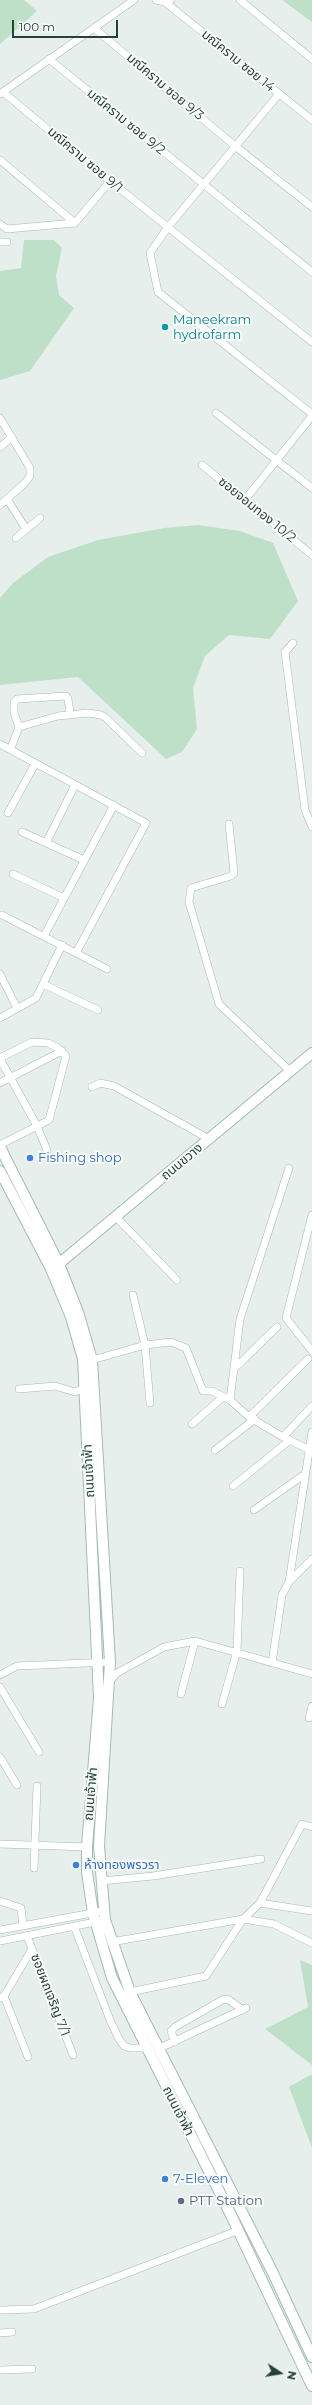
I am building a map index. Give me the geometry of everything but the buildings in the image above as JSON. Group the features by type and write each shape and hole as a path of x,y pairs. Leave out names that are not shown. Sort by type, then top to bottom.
{"main road":[{"name":"ถนนขวาง","path":"55,1267 312,1053"},
{"name":"ถนนเจ้าฟ้า","path":"0,1146 55,1267 78,1312 92,1360 110,1662 99,1846 101,1881 99,1916 111,1942 130,1992 160,2048 270,2267 312,2357"},
{"name":"ถนนเจ้าฟ้า","path":"0,1171 55,1267 84,1359 99,1698 87,1847 87,1872 99,1916 112,1978 239,2230 312,2386"}],"street":[{"path":"2,93 134,0"},
{"path":"156,0 168,1"},
{"path":"240,0 312,60"},
{"name":"มณีคราม ซอย 14","path":"168,1 312,120"},
{"name":"มณีคราม ซอย 9/3","path":"94,28 235,146 312,207"},
{"name":"มณีคราม ซอย 9/2","path":"49,59 312,272"},
{"name":"มณีคราม ซอย 9/1","path":"2,93 312,342"},
{"path":"244,501 312,415 158,292 150,253 168,227 279,94"},
{"path":"0,160 75,223"},
{"path":"0,224 7,229 75,223 110,181"},
{"path":"216,413 312,488"},
{"path":"0,418 30,468 30,476 0,505"},
{"path":"0,447 12,437"},
{"name":"ซอยจอมทอง 10/2","path":"202,465 244,501 312,555"},
{"path":"7,499 26,529"},
{"path":"16,538 40,518"},
{"path":"293,643 285,652 305,810 312,827"},
{"path":"11,748 19,727 14,713 14,702 17,699 66,696 68,699 70,713"},
{"path":"19,727 70,713 101,715 142,753"},
{"path":"0,744 11,748 35,764 146,823 76,953"},
{"path":"8,813 35,764"},
{"path":"46,843 75,785"},
{"path":"44,936 114,805"},
{"path":"229,824 234,873 231,876 191,888 189,902 219,1004 290,1071"},
{"path":"22,832 84,860"},
{"path":"13,874 64,898"},
{"path":"2,915 107,969"},
{"path":"0,1018 36,998 62,946"},
{"path":"0,974 17,1008"},
{"path":"43,984 98,1010"},
{"path":"0,1146 37,1126 50,1120 65,1066 66,1056 62,1051 48,1043 32,1042 0,1058 37,1126 47,1150"},
{"path":"0,1083 62,1051"},
{"path":"92,1087 100,1083 114,1086 209,1139"},
{"path":"192,1424 227,1398 234,1369 240,1319 289,1168"},
{"path":"312,1215 286,1318 312,1350"},
{"path":"115,1216 177,1280"},
{"path":"133,1295 145,1344 150,1403"},
{"path":"234,1369 278,1327"},
{"path":"92,1360 145,1344 170,1342 186,1348 203,1391 212,1391 227,1398 252,1418 287,1439 311,1451"},
{"path":"215,1450 252,1418 308,1359"},
{"path":"19,1389 55,1386 75,1392 85,1388"},
{"path":"233,1486 287,1439 312,1406"},
{"path":"289,1582 305,1474 311,1451 312,1432"},
{"path":"254,1510 305,1474"},
{"path":"272,1663 282,1595 289,1582 312,1559"},
{"path":"222,1704 237,1651 240,1571"},
{"path":"181,1694 195,1641"},
{"path":"109,1682 117,1673 164,1647 195,1641 237,1651 272,1663 312,1674"},
{"path":"0,1675 17,1666 110,1662"},
{"path":"0,1687 40,1752"},
{"path":"310,1718 312,1706"},
{"path":"0,1757 17,1785"},
{"path":"34,1868 37,1786"},
{"path":"130,1992 206,1976 243,1919 260,1903 302,1824 312,1827"},
{"path":"0,1844 87,1847"},
{"path":"101,1881 153,1876 261,1859"},
{"path":"0,1900 21,1908 23,1926"},
{"path":"260,1903 312,1911"},
{"path":"0,1930 99,1916"},
{"path":"0,1941 74,1926 99,1916"},
{"path":"111,1942 243,1919 274,1924 312,1941"},
{"path":"74,1926 110,2020 119,2039 124,2046 130,2048 146,2048"},
{"name":"ซอยผถเจริญ 7/1","path":"27,1936 73,2055"},
{"path":"28,2057 2,1997 32,1949"},
{"path":"160,2048 175,2042 244,2009 229,2000 224,1999 175,2027 171,2031 175,2042"},
{"path":"0,2310 34,2309 239,2230"},
{"path":"0,2333 12,2332"},
{"path":"0,2370 32,2369"}],"green space":[{"path":"0,0 24,0 37,11 0,44"},
{"path":"282,0 312,0 312,22"},
{"path":"24,240 54,240 62,248 56,276 59,295 74,308 30,371 0,380 0,271 21,268"},
{"path":"198,525 240,531 273,543 298,601 270,639 229,635 205,656 193,688 197,729 182,752 166,759 78,677 0,685 0,598 13,583 48,557 98,540 164,528"},
{"path":"300,1960 312,1965 312,2065 265,2029 308,2007"},
{"path":"312,2074 312,2148 289,2087"}],"place":[{"name":"Maneekram hydrofarm","path":"165,327"},
{"name":"Fishing shop","path":"30,1158"},
{"name":"ห้างทองพรวรา","path":"76,1865"},
{"name":"7-Eleven","path":"165,2179"},
{"name":"PTT Station","path":"181,2201"}]}
